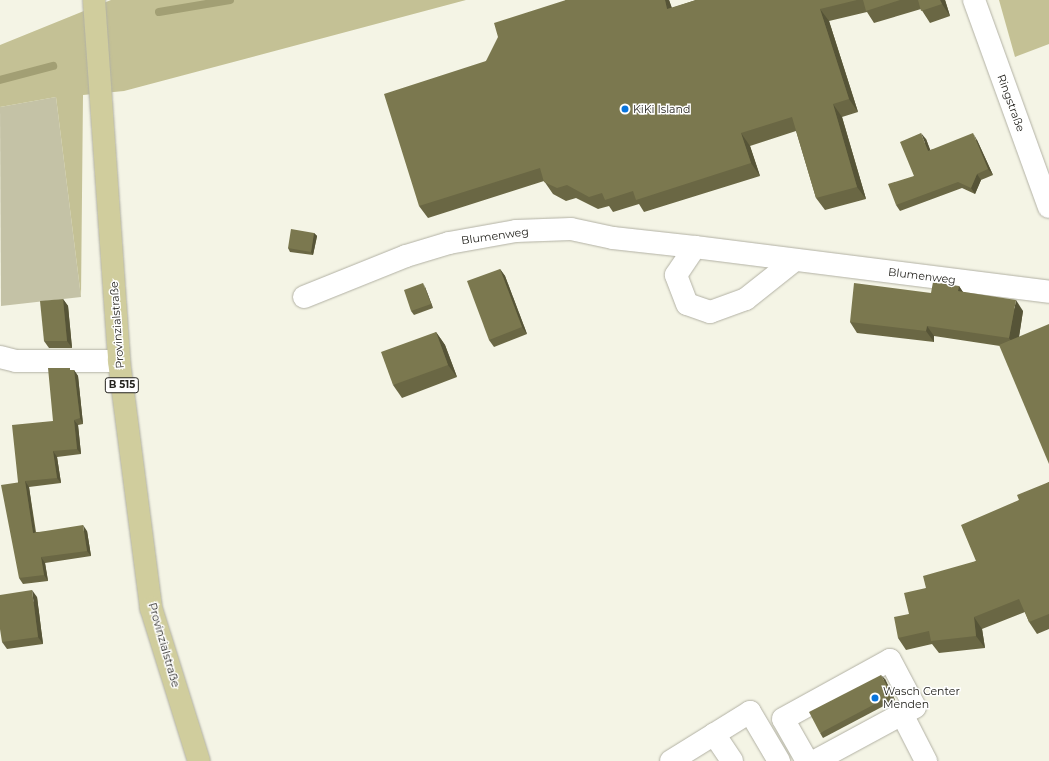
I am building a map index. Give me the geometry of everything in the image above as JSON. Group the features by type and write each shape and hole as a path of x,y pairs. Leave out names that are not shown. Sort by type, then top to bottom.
{"main road":[{"name":"Provinzialstraße","path":"94,0 119,361 151,608 199,761"}],"street":[{"name":"Ringstraße","path":"974,0 1049,207"},
{"name":"Blumenweg","path":"304,297 406,256 449,243 516,231 571,229 613,238 1049,292"},
{"path":"695,247 676,275 687,304 710,312 746,299 795,260"},
{"path":"0,357 16,361 119,361"},
{"path":"807,761 783,719 890,660 915,707 815,761"},
{"path":"672,761 750,712 779,761"},
{"path":"902,714 926,761"},
{"path":"714,734 732,761"}],"shaded area":[{"path":"111,0 466,0 124,91 83,95 81,297 56,97 0,107 0,45"},
{"path":"999,0 1049,0 1049,44 1015,57"},
{"path":"56,97 81,297 1,306 0,107"}],"building":[{"name":"KiKi Island","path":"566,0 665,0 667,9 696,0 857,0 820,9 849,99 833,104 857,187 816,198 792,117 741,133 751,163 636,200 633,191 605,200 602,193 589,197 567,185 557,188 544,182 540,168 419,206 384,94 486,61 498,37 494,23"},
{"path":"863,0 900,0 866,11"},
{"path":"918,0 940,0 942,4 921,11"},
{"path":"921,133 928,151 973,133 988,169 977,174 971,188 958,182 896,205 888,184 914,176 900,142"},
{"path":"291,229 314,233 311,252 288,248"},
{"path":"500,269 522,327 489,340 467,281"},
{"path":"933,282 959,286 958,291 1016,300 1009,338 927,326 926,331 850,322 854,283 931,293"},
{"path":"423,283 431,304 411,311 404,290"},
{"path":"63,299 67,341 44,341 40,301"},
{"path":"1049,324 1049,464 999,345"},
{"path":"436,332 448,365 393,385 381,352"},
{"path":"48,368 70,368 70,370 74,370 80,418 74,420 77,449 53,451 57,478 25,481 33,533 83,525 87,551 41,557 44,575 19,578 1,485 21,482 18,482 12,425 53,421"},
{"path":"1049,482 1049,614 1029,622 1019,599 974,617 976,636 931,641 929,631 898,638 894,617 909,614 904,593 926,588 923,576 976,561 961,525 1019,500 1017,495"},
{"path":"32,590 38,637 2,642 0,629 0,595"},
{"path":"881,675 892,695 820,733 809,712"}],"waterway":[{"path":"159,12 230,0"},
{"path":"0,80 53,66"}],"place":[{"name":"KiKi Island","path":"625,109"},
{"name":"Wasch Center Menden","path":"875,698"}]}
